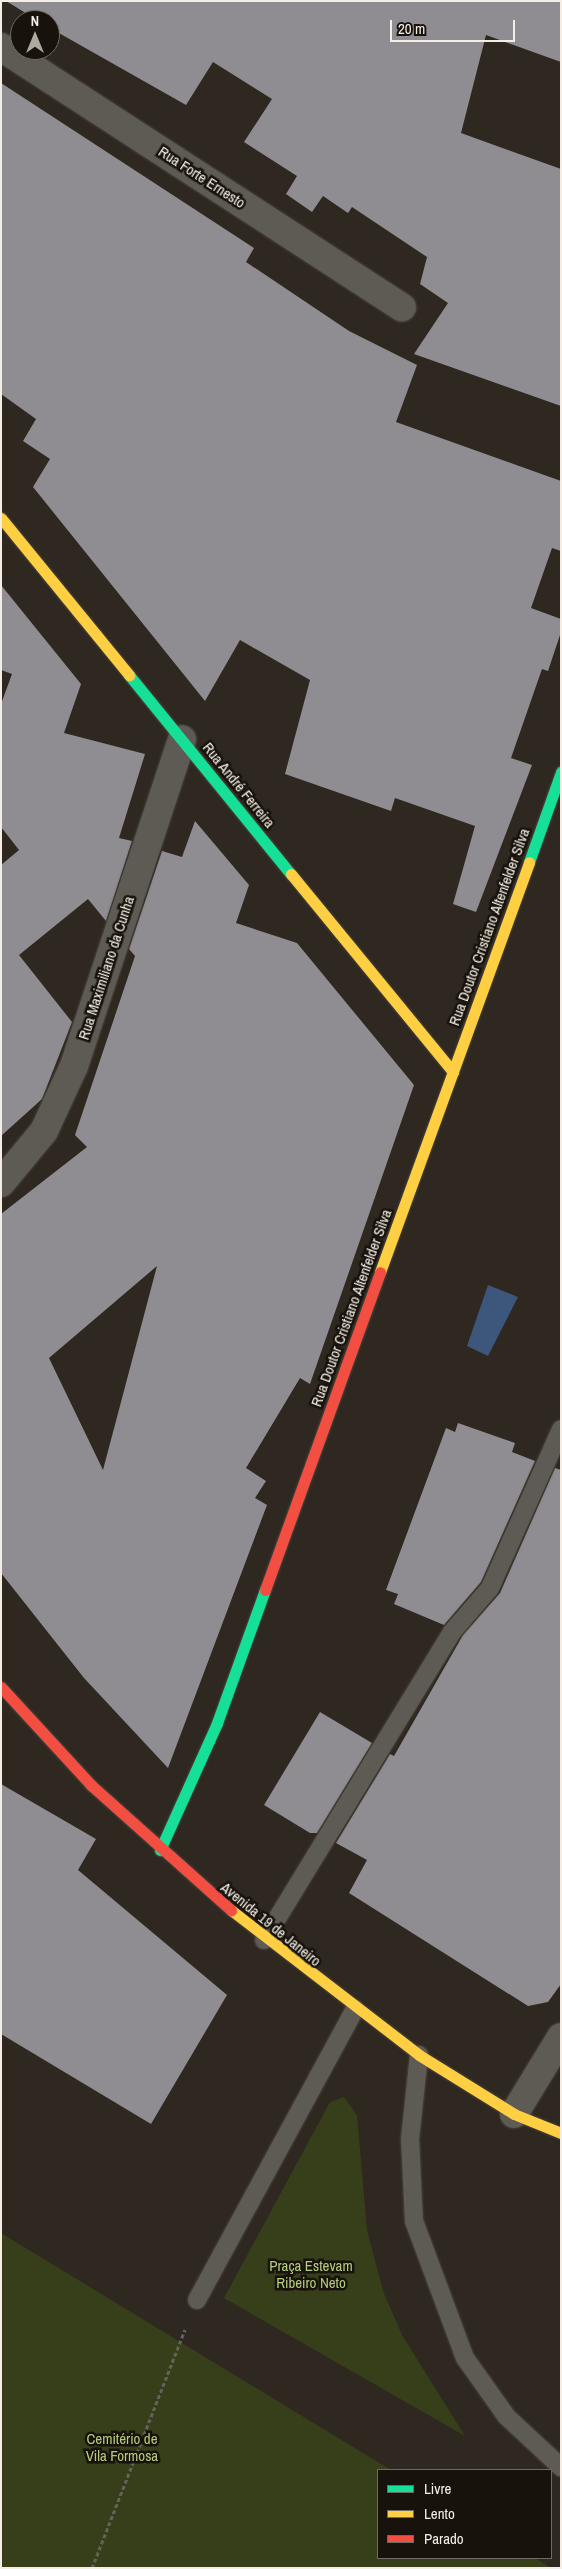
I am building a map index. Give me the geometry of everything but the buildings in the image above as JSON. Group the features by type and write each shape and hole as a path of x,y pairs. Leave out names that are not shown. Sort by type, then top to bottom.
{"street":[{"name":"Rua Forte Ernesto","path":"1,47 402,307"},
{"name":"Rua André Ferreira","path":"1,518 453,1072"},
{"name":"Rua Maximiliano da Cunha","path":"1,1183 44,1131 74,1066 182,739"},
{"name":"Rua Doutor Cristiano Altenfelder Silva","path":"160,1850 217,1722 561,772"},
{"name":"Avenida 19 de Janeiro","path":"1,1687 91,1785 160,1850 264,1940 354,2009 419,2055 514,2114 561,2133"},
{"path":"514,2114 561,2037"}],"lane":[{"path":"264,1940 452,1632 490,1588 561,1429"},
{"path":"196,2300 354,2009"},
{"path":"419,2055 410,2139 414,2221 465,2358 507,2417 561,2467"}],"path":[{"path":"92,2568 196,2300"}],"green space":[{"name":"Praça Estevam Ribeiro Neto","path":"344,2097 357,2115 367,2230 383,2291 402,2335 465,2436 224,2298 330,2102"},
{"name":"Cemitério de Vila Formosa","path":"1,2233 389,2469 377,2469 377,2559 537,2559 551,2568 1,2568"}],"water":[{"path":"488,1285 518,1297 488,1356 467,1346"}],"traffic: fast":[{"path":"129,675 291,874"},
{"path":"529,862 561,772"},
{"path":"160,1850 217,1723 265,1590"}],"traffic: slow":[{"path":"1,518 129,675"},
{"path":"380,1272 529,862"},
{"path":"291,874 453,1072"},
{"path":"231,1910 419,2055 514,2114 561,2133"}],"traffic: jam":[{"path":"265,1590 380,1272"},
{"path":"1,1687 91,1785 231,1910"}]}
